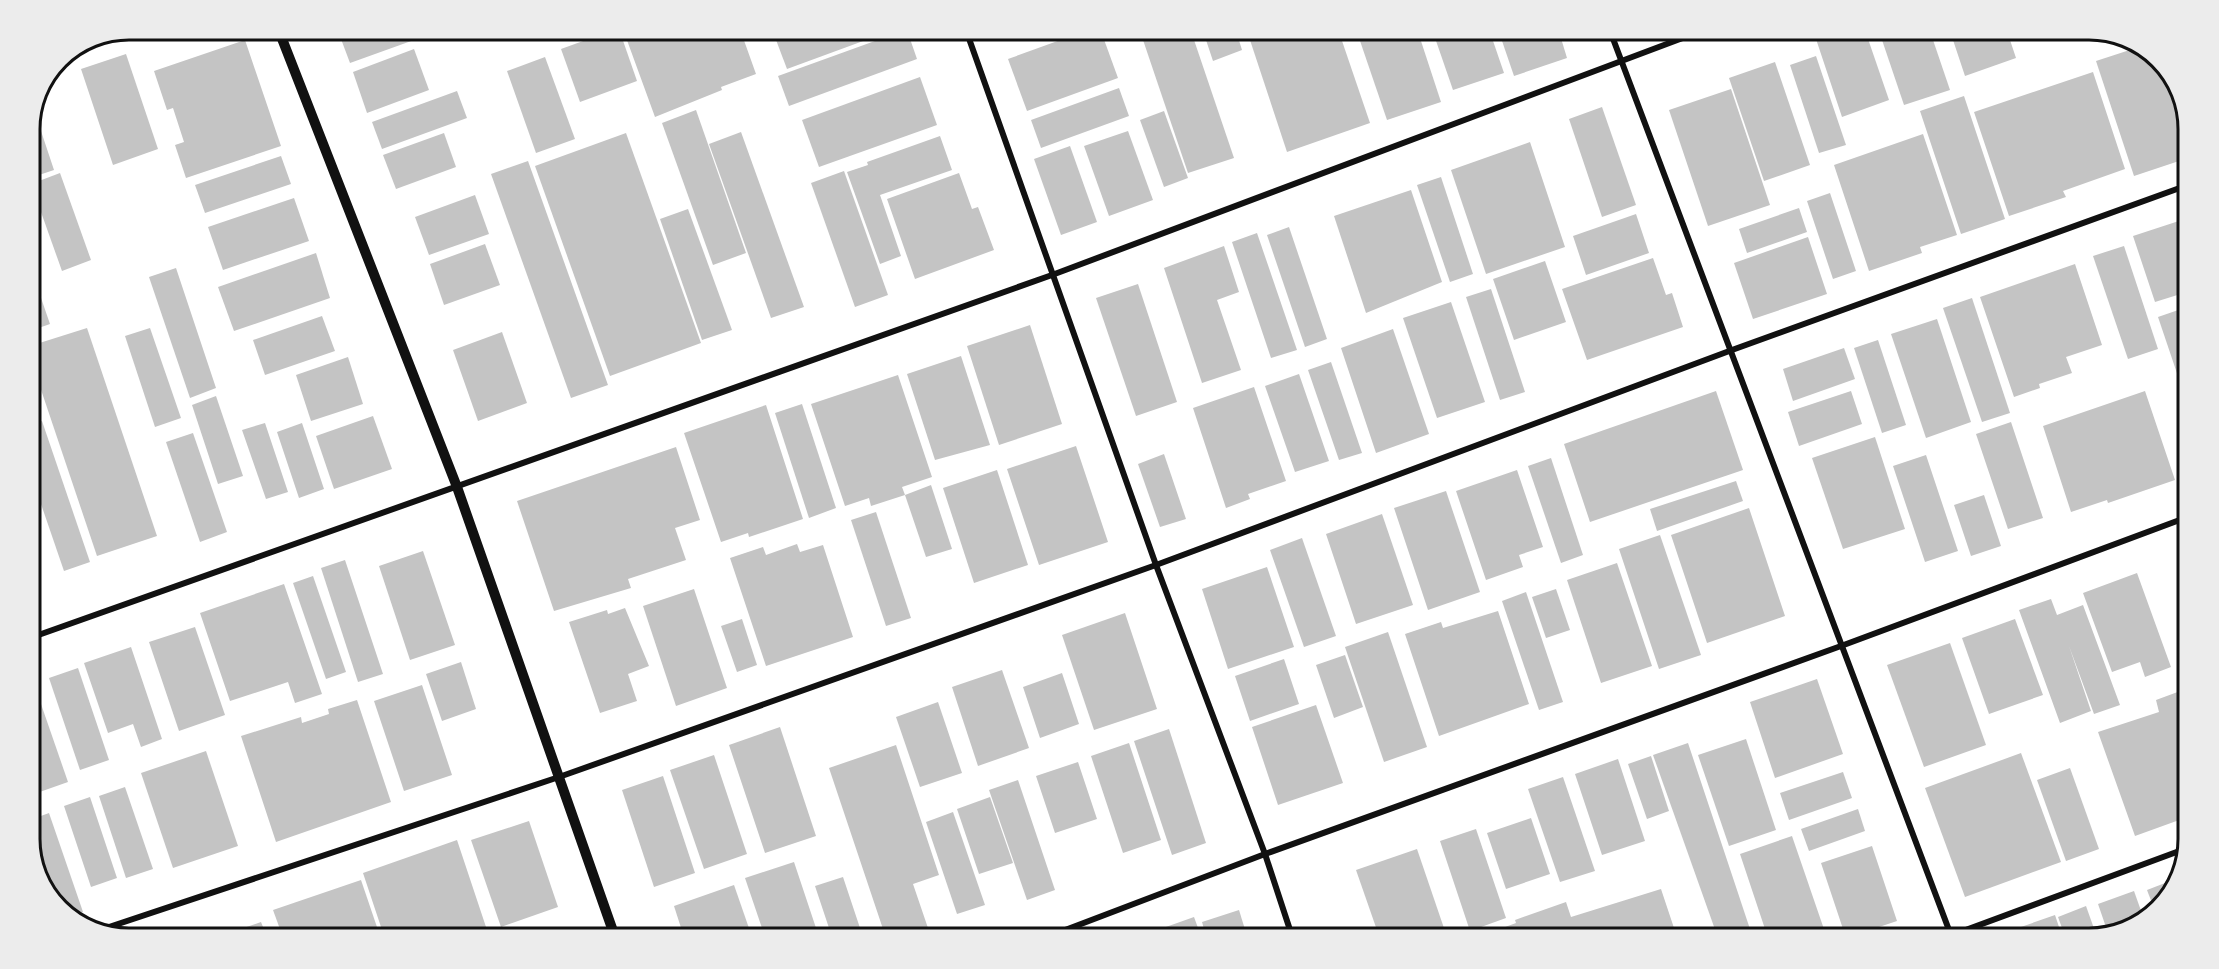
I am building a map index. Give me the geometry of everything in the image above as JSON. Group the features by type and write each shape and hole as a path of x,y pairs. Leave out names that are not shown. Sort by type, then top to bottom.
{"street":[{"path":"283,40 457,487 612,928"},
{"path":"969,40 1156,565 1265,854 1289,928"},
{"path":"1614,40 1732,350 1945,928"},
{"path":"41,634 1052,275 1677,40"},
{"path":"110,927 559,777 1156,565 1732,350 2178,189"},
{"path":"1070,928 1265,854 1840,646 2178,521"},
{"path":"1975,928 2177,852"}],"building":[{"path":"245,40 281,146 186,178 175,145 184,142 173,108 167,110 154,71"},
{"path":"341,40 414,40 350,63"},
{"path":"586,40 623,40 637,81 580,102 561,49"},
{"path":"627,40 744,40 756,74 655,117"},
{"path":"776,40 866,40 787,69"},
{"path":"878,40 910,40 917,59 789,106 778,76"},
{"path":"1060,40 1104,40 1118,78 1027,111 1008,59"},
{"path":"1143,40 1194,40 1234,158 1188,173"},
{"path":"1206,40 1239,40 1242,50 1213,61"},
{"path":"1250,40 1342,40 1370,123 1287,152"},
{"path":"1360,40 1421,40 1441,102 1387,120"},
{"path":"1436,40 1493,40 1504,73 1453,90"},
{"path":"1502,40 1562,40 1567,58 1514,76"},
{"path":"1816,40 1868,40 1889,100 1842,117"},
{"path":"1882,40 1933,40 1950,90 1904,105"},
{"path":"1953,40 2010,40 2016,58 1965,76"},
{"path":"414,49 429,90 367,113 353,72"},
{"path":"2130,50 2144,59 2160,75 2172,95 2177,112 2178,161 2134,176 2096,61"},
{"path":"126,54 158,149 113,165 81,69"},
{"path":"1816,56 1846,145 1819,153 1790,65"},
{"path":"545,57 575,139 536,153 507,71"},
{"path":"1775,62 1810,165 1764,181 1729,78"},
{"path":"2093,72 2125,169 2063,191 2066,197 2009,216 1974,112"},
{"path":"920,77 937,125 819,167 802,120"},
{"path":"1119,88 1129,116 1041,148 1031,120"},
{"path":"1731,89 1770,205 1708,226 1669,110"},
{"path":"457,91 467,118 382,149 372,122"},
{"path":"1964,96 2005,219 1961,234 1920,111"},
{"path":"1602,107 1636,205 1602,217 1569,119"},
{"path":"696,110 746,253 713,265 662,123"},
{"path":"1164,111 1188,178 1164,187 1140,120"},
{"path":"41,131 54,170 41,174"},
{"path":"1128,131 1153,200 1109,216 1084,146"},
{"path":"741,132 804,307 771,318 709,144"},
{"path":"444,133 456,167 396,189 383,155"},
{"path":"626,133 701,343 610,376 535,166"},
{"path":"1923,134 1957,235 1920,247 1922,253 1869,271 1834,165"},
{"path":"940,136 952,170 880,195 901,256 880,264 847,172 868,165 867,162"},
{"path":"1530,142 1565,247 1486,274 1451,170"},
{"path":"1070,146 1097,222 1061,235 1034,159"},
{"path":"281,156 291,184 205,213 195,185"},
{"path":"528,161 608,385 571,398 491,174"},
{"path":"844,171 888,295 855,307 811,183"},
{"path":"60,173 91,260 62,271 41,212 41,180"},
{"path":"959,173 972,209 978,207 994,250 915,279 887,199"},
{"path":"1441,177 1473,274 1450,282 1417,185"},
{"path":"1411,190 1442,282 1366,313 1334,216"},
{"path":"1830,193 1856,271 1833,279 1807,201"},
{"path":"475,195 489,234 429,255 415,217"},
{"path":"294,198 309,241 223,270 208,227"},
{"path":"1799,208 1807,232 1747,253 1739,229"},
{"path":"688,209 732,330 702,340 660,219"},
{"path":"1636,214 1649,253 1586,275 1573,236"},
{"path":"2178,221 2178,295 2155,302 2133,236"},
{"path":"1289,227 1327,339 1305,347 1267,235"},
{"path":"1257,233 1297,350 1271,358 1232,242"},
{"path":"1808,237 1827,294 1753,319 1734,263"},
{"path":"485,244 500,285 444,305 430,264"},
{"path":"1224,246 1239,292 1217,300 1241,370 1202,383 1164,268"},
{"path":"2124,246 2158,349 2128,359 2093,256"},
{"path":"316,253 330,298 234,331 218,287"},
{"path":"1653,258 1666,295 1672,293 1683,327 1587,360 1562,289"},
{"path":"1545,261 1566,322 1514,340 1493,279"},
{"path":"2075,264 2102,345 2066,357 2072,373 2039,384 2040,388 2014,397 1980,297"},
{"path":"176,268 216,388 190,398 149,277"},
{"path":"1138,284 1177,402 1136,416 1096,298"},
{"path":"1491,289 1525,392 1500,400 1466,297"},
{"path":"41,298 50,324 41,327"},
{"path":"1972,298 2010,413 1982,422 1943,308"},
{"path":"1451,302 1485,402 1437,418 1403,318"},
{"path":"2178,310 2178,376 2158,317"},
{"path":"322,316 335,351 265,375 253,340"},
{"path":"1937,319 1971,422 1926,438 1891,334"},
{"path":"1030,325 1062,424 999,445 967,346"},
{"path":"87,328 157,536 97,556 41,390 41,343"},
{"path":"150,328 181,418 155,427 125,336"},
{"path":"1393,329 1429,434 1376,453 1341,348"},
{"path":"502,332 527,403 478,421 453,350"},
{"path":"1878,340 1906,425 1882,433 1854,348"},
{"path":"1844,348 1855,379 1793,401 1783,369"},
{"path":"961,356 990,445 935,460 907,374"},
{"path":"348,357 363,404 311,421 296,375"},
{"path":"1331,362 1362,453 1339,460 1308,370"},
{"path":"1299,374 1329,461 1295,472 1265,386"},
{"path":"898,375 932,477 902,487 905,495 871,506 869,498 845,506 811,404"},
{"path":"1254,387 1286,481 1248,494 1250,499 1226,508 1193,408"},
{"path":"1716,391 1743,470 1590,522 1564,444"},
{"path":"1851,391 1862,424 1799,446 1788,412"},
{"path":"2145,391 2175,480 2108,503 2107,500 2071,512 2043,426"},
{"path":"216,396 243,476 218,484 192,405"},
{"path":"802,404 836,508 809,518 775,413"},
{"path":"766,405 803,519 749,537 748,533 721,542 684,433"},
{"path":"373,416 392,469 334,489 316,436"},
{"path":"41,421 90,562 64,571 41,504"},
{"path":"2011,422 2043,518 2008,529 1976,434"},
{"path":"265,423 288,492 266,499 242,430"},
{"path":"302,423 324,489 299,498 277,432"},
{"path":"193,433 227,532 200,542 166,442"},
{"path":"1875,437 1905,529 1843,549 1812,458"},
{"path":"1076,446 1108,542 1039,565 1007,469"},
{"path":"676,447 700,520 675,528 686,560 628,579 631,588 554,611 517,501"},
{"path":"1164,454 1186,519 1160,527 1138,464"},
{"path":"1926,455 1958,551 1925,562 1893,466"},
{"path":"1551,458 1583,555 1561,563 1528,466"},
{"path":"997,470 1028,565 974,583 943,488"},
{"path":"1517,470 1543,547 1519,555 1523,567 1486,580 1456,491"},
{"path":"1736,481 1743,501 1657,531 1650,509"},
{"path":"931,485 952,549 926,557 905,495"},
{"path":"1446,491 1480,592 1428,610 1394,508"},
{"path":"1984,495 2001,546 1971,556 1954,505"},
{"path":"1749,508 1785,616 1707,643 1671,535"},
{"path":"876,512 911,618 886,626 851,520"},
{"path":"1382,514 1413,605 1356,624 1326,534"},
{"path":"1660,535 1701,655 1659,669 1619,549"},
{"path":"1302,538 1336,636 1304,647 1270,550"},
{"path":"797,544 800,552 823,545 853,637 766,666 730,558 763,547 766,555"},
{"path":"423,551 455,645 410,660 379,566"},
{"path":"345,560 383,674 358,682 321,568"},
{"path":"1617,563 1652,666 1601,683 1567,580"},
{"path":"1267,567 1294,647 1228,669 1202,589"},
{"path":"2137,573 2171,667 2145,677 2140,662 2112,672 2083,593"},
{"path":"313,576 346,672 326,679 293,583"},
{"path":"284,584 322,694 295,703 288,682 230,701 200,613"},
{"path":"694,589 727,688 676,706 643,606"},
{"path":"1556,589 1570,630 1546,638 1532,597"},
{"path":"1526,592 1563,702 1539,710 1502,601"},
{"path":"2051,599 2057,615 2083,605 2120,705 2094,714 2069,646 2091,711 2060,723 2019,610"},
{"path":"625,608 649,666 628,674 637,701 600,713 569,622 607,610 608,614"},
{"path":"1498,611 1529,704 1439,736 1405,634 1441,622 1443,628"},
{"path":"1125,613 1157,709 1094,730 1062,635"},
{"path":"742,619 757,665 737,672 721,626"},
{"path":"2015,619 2043,695 1989,714 1962,638"},
{"path":"195,627 225,715 179,731 149,642"},
{"path":"1388,632 1427,747 1384,762 1345,647"},
{"path":"1950,643 1986,745 1924,767 1887,665"},
{"path":"131,647 162,739 141,747 133,724 108,733 84,663"},
{"path":"1345,655 1363,707 1334,718 1316,665"},
{"path":"1284,659 1299,704 1250,721 1235,676"},
{"path":"461,662 476,709 442,721 426,674"},
{"path":"78,668 109,760 80,770 49,678"},
{"path":"1002,670 1029,748 978,766 952,687"},
{"path":"1062,673 1079,724 1040,738 1023,687"},
{"path":"1817,679 1843,754 1775,778 1750,702"},
{"path":"422,685 452,775 404,791 374,701"},
{"path":"2178,692 2178,820 2135,836 2098,732 2159,712 2156,700"},
{"path":"357,700 391,802 276,842 241,736 301,717 302,723 329,714 328,709"},
{"path":"938,702 962,773 920,787 896,717"},
{"path":"41,704 68,782 41,792"},
{"path":"1316,705 1343,783 1278,805 1252,727"},
{"path":"780,727 816,836 765,853 729,745"},
{"path":"1169,729 1206,843 1172,855 1134,741"},
{"path":"1746,739 1776,830 1729,846 1698,755"},
{"path":"1129,743 1161,840 1123,853 1091,756"},
{"path":"1688,743 1750,928 1714,928 1653,755"},
{"path":"896,745 939,875 913,884 928,928 883,928 829,768"},
{"path":"206,751 238,846 173,868 141,773"},
{"path":"2021,753 2061,862 1965,897 1925,788"},
{"path":"714,755 747,854 704,869 670,770"},
{"path":"1651,756 1669,811 1647,819 1628,764"},
{"path":"1618,759 1645,841 1602,855 1575,774"},
{"path":"1078,762 1097,819 1055,833 1036,776"},
{"path":"2070,768 2099,849 2066,861 2037,780"},
{"path":"1843,772 1852,798 1789,820 1780,793"},
{"path":"663,776 695,873 654,887 622,790"},
{"path":"1563,777 1595,871 1560,882 1528,789"},
{"path":"1018,780 1055,890 1027,900 989,790"},
{"path":"125,787 153,869 126,878 99,796"},
{"path":"90,797 117,878 91,887 64,806"},
{"path":"990,797 1013,863 979,874 957,809"},
{"path":"1858,809 1865,831 1809,851 1801,829"},
{"path":"953,812 985,905 957,914 926,822"},
{"path":"49,813 83,912 80,913 75,910 55,889 45,868 41,846 41,816"},
{"path":"1531,818 1550,874 1506,889 1487,833"},
{"path":"529,821 558,907 501,927 471,840"},
{"path":"1476,829 1506,918 1478,928 1469,928 1440,841"},
{"path":"1792,836 1824,928 1765,928 1740,854"},
{"path":"457,840 486,928 381,928 363,873"},
{"path":"1872,846 1897,921 1876,928 1843,928 1821,863"},
{"path":"1417,849 1444,928 1376,928 1356,870"},
{"path":"794,862 816,928 762,928 745,878"},
{"path":"843,877 860,928 829,928 815,886"},
{"path":"361,880 377,928 280,928 273,910"},
{"path":"2168,882 2152,902 2147,890"},
{"path":"734,885 749,928 681,928 674,906"},
{"path":"1661,889 1674,928 1502,928 1516,923 1515,920 1566,902 1571,917"},
{"path":"2134,891 2141,912 2118,924 2106,927 2098,904"},
{"path":"2086,906 2094,928 2062,928 2058,917"},
{"path":"1239,910 1245,928 1204,928 1202,922"},
{"path":"2055,915 2059,928 2021,928"},
{"path":"1194,917 1198,928 1163,928"},
{"path":"261,922 263,928 244,928"}]}
